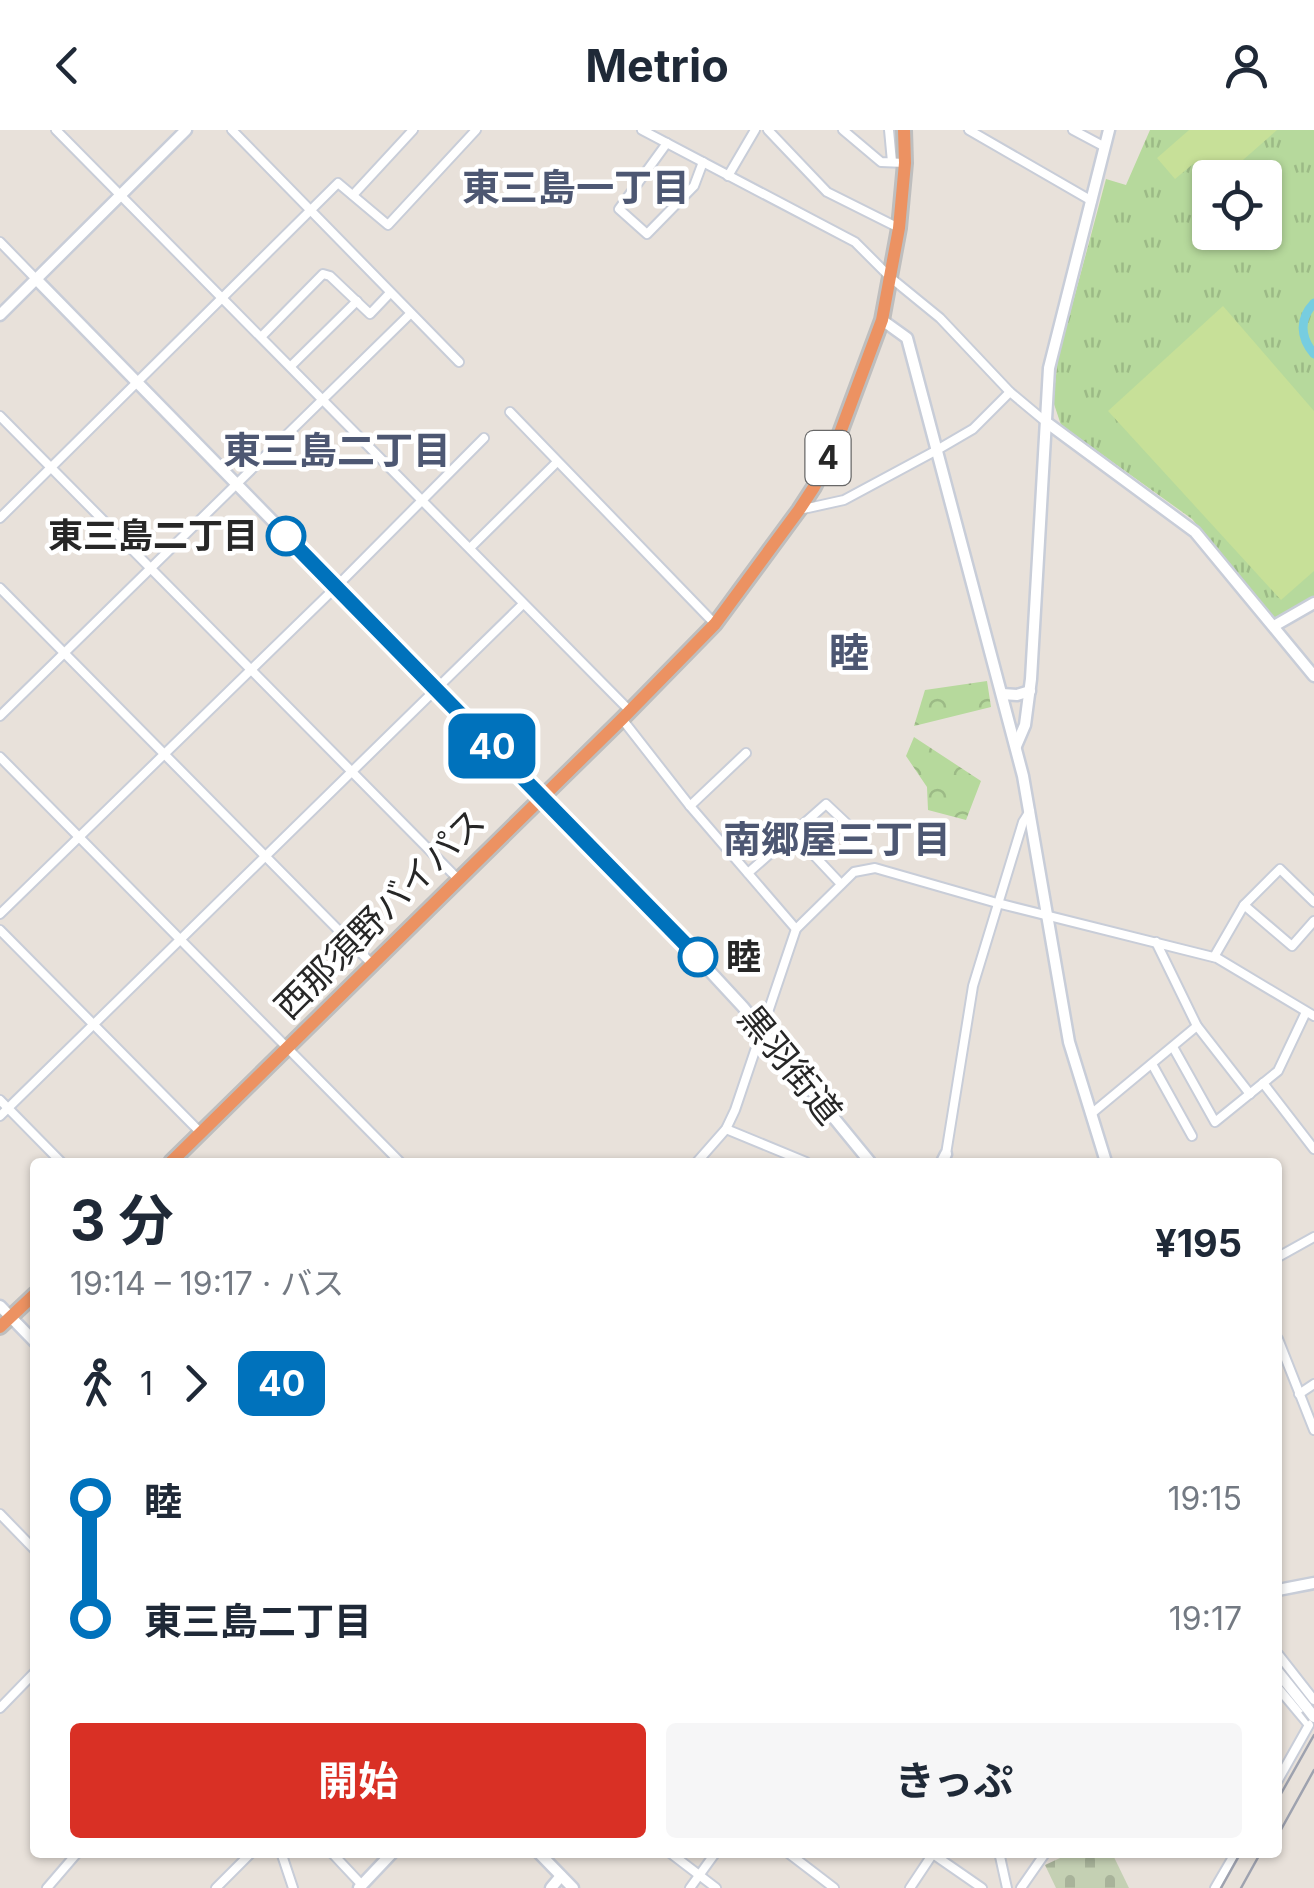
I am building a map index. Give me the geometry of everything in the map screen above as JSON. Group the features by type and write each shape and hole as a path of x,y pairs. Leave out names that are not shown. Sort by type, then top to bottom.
{"highway":[{"name":"西那須野バイパス","path":"175,1158 714,624 799,510 840,433 882,320 899,228 899,162 904,130"},
{"path":"5,1322 30,1299"}],"street":[{"path":"56,130 470,548 626,715 690,806 796,929"},
{"path":"0,316 186,130"},
{"path":"232,130 460,362"},
{"path":"352,195 413,130"},
{"path":"0,518 338,184 388,225 476,130"},
{"path":"642,130 855,242 940,318 1010,392 1187,525 1312,669"},
{"path":"728,176 755,130"},
{"path":"768,130 827,192 899,228"},
{"path":"843,130 882,162 899,162 888,130"},
{"path":"969,130 1092,201"},
{"path":"1074,130 1105,147"},
{"path":"1016,746 1030,691 1051,354 1110,130"},
{"path":"666,144 619,209 647,234 694,186 703,162"},
{"path":"0,242 36,280"},
{"path":"262,336 323,274 330,276 370,314 390,293"},
{"name":"黒羽街道","path":"36,280 656,913 760,1028 867,1158"},
{"path":"291,366 357,301"},
{"path":"0,716 410,314"},
{"path":"882,320 907,338 1016,746 1069,1042 1105,1158"},
{"path":"799,510 844,500 937,450 974,428 1010,392"},
{"path":"510,412 714,624"},
{"path":"0,416 458,879"},
{"path":"0,914 336,588 484,438"},
{"path":"470,548 557,462"},
{"path":"0,588 372,965"},
{"path":"1274,626 1314,603"},
{"path":"0,1116 523,604"},
{"path":"1002,694 1030,691"},
{"path":"690,806 746,753"},
{"path":"0,756 396,1158"},
{"path":"748,873 826,804 861,837"},
{"path":"944,1158 962,1042 997,903 1022,822 1030,811"},
{"path":"793,833 841,884"},
{"path":"701,1158 726,1129 796,929 854,872 875,868 1046,916 1214,957 1310,1014 1278,1071 1215,1122 1174,1047"},
{"path":"1214,957 1244,905 1280,870 1314,902"},
{"path":"1244,905 1292,946 1314,921"},
{"path":"0,930 200,1133"},
{"path":"1156,942 1197,1026 1250,1094"},
{"path":"1091,1114 1197,1026"},
{"path":"1152,1064 1192,1136"},
{"path":"1262,1083 1314,1149"},
{"path":"0,1100 57,1158"},
{"path":"726,1129 796,1158"},
{"path":"1282,1256 1314,1237"},
{"path":"0,1306 5,1322 30,1339"},
{"path":"1282,1349 1314,1430"},
{"path":"1299,1394 1314,1384"},
{"path":"1,1518 30,1545"},
{"path":"1282,1589 1314,1583"},
{"path":"1282,1661 1312,1713"},
{"path":"0,1708 30,1677"},
{"path":"1282,1677 1312,1713"},
{"path":"1282,1691 1312,1713"},
{"path":"1282,1772 1312,1713"},
{"path":"47,1888 73,1858"},
{"path":"216,1888 246,1858"},
{"path":"283,1858 293,1888"},
{"path":"336,1858 362,1887 389,1858"},
{"path":"545,1858 573,1888"},
{"path":"677,1858 716,1888"},
{"path":"690,1888 712,1858"},
{"path":"795,1858 834,1888"},
{"path":"910,1888 929,1858"},
{"path":"939,1858 982,1888"},
{"path":"1000,1858 1006,1888"},
{"path":"1021,1888 1042,1858"},
{"path":"1215,1888 1232,1858"},
{"path":"551,1888 562,1876"}],"green space":[{"path":"1150,130 1314,130 1314,596 1274,618 1192,519 1061,425 1053,401 1058,358 1106,179 1126,185"},
{"path":"1189,130 1277,130 1243,160 1192,160 1192,165 1175,179 1157,158"},
{"path":"1223,306 1314,411 1314,571 1281,600 1108,411"},
{"path":"987,681 991,707 914,726 925,690"},
{"path":"914,737 981,781 966,820 928,810 927,787 906,756"},
{"path":"1060,1858 1114,1858 1129,1888 1056,1888 1045,1865"}],"waterway":[{"path":"1314,303 1303,328 1314,354"}],"railway":[{"path":"1282,1792 1314,1735"},
{"path":"1282,1828 1314,1770"},
{"path":"1221,1888 1238,1858"},
{"path":"1241,1888 1258,1858"}],"bus line":[{"name":"40","path":"286,536 698,957"}],"place":[{"name":"東三島二丁目","path":"286,536"},
{"name":"睦","path":"698,957"}],"district":[{"name":"東三島一丁目","path":"576,188"},
{"name":"東三島二丁目","path":"337,451"},
{"name":"睦","path":"849,653"},
{"name":"南郷屋三丁目","path":"837,840"}]}
